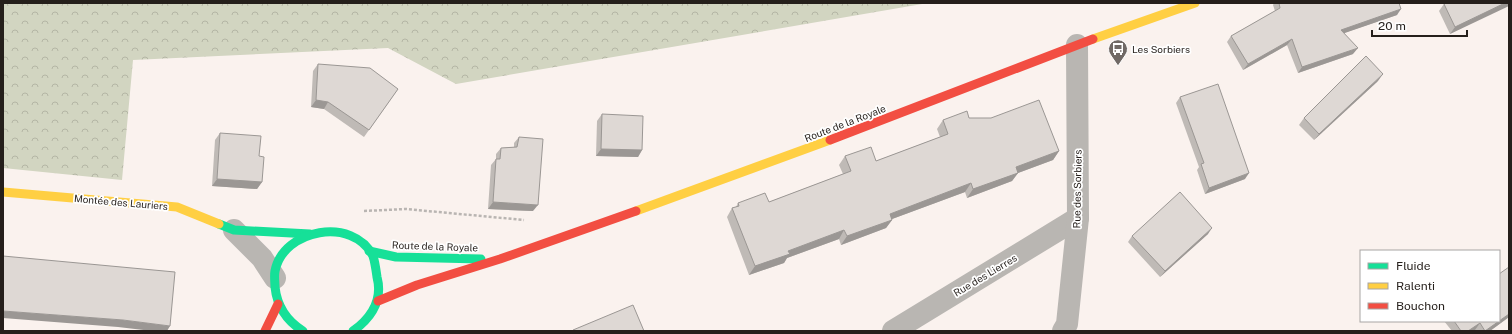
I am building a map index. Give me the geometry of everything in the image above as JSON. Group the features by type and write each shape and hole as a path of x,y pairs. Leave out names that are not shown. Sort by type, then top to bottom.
{"main road":[{"name":"Route de la Royale","path":"378,301 417,285 500,259 782,159 1076,45 1195,3"},
{"name":"Montée des Lauriers","path":"3,192 177,207 234,230 310,234"},
{"path":"304,331 295,326 285,316 278,304 275,291 275,278 278,264 286,251 297,241 310,234 325,231 342,233 357,240 369,251 378,266 378,301 368,319 353,331"},
{"name":"Route de la Royale","path":"369,251 396,257 500,259"},
{"path":"265,331 278,304"}],"street":[{"name":"Rue des Sorbiers","path":"1063,331 1067,324 1078,218 1076,45"},
{"name":"Rue des Lierres","path":"893,331 1078,218"},
{"name":"Montée des Lauriers","path":"234,230 262,258 275,278"}],"path":[{"path":"358,211 406,209 530,220"}],"green space":[{"path":"3,3 928,3 456,84 388,48 133,60 122,180 3,168"}],"building":[{"path":"1279,3 1399,3 1401,9 1341,30 1358,48 1302,67 1292,39 1248,64 1231,36 1280,8"},
{"path":"1505,3 1455,27 1444,4"},
{"path":"1366,56 1383,74 1319,134 1304,118"},
{"path":"318,64 370,68 398,89 369,130 328,102 316,100"},
{"path":"1218,84 1249,173 1209,188 1201,164 1204,163 1180,97"},
{"path":"1039,100 1059,151 1016,167 1018,173 973,189 971,183 890,214 892,220 847,236 844,230 788,251 790,254 755,266 732,208 739,206 738,203 765,193 769,202 851,171 845,156 871,147 876,161 948,134 943,120 967,111 969,118 991,118"},
{"path":"602,114 643,116 642,150 601,149"},
{"path":"220,133 261,136 259,156 264,157 262,182 217,179"},
{"path":"519,137 543,139 538,205 493,202 496,159 500,159 501,148 517,147"},
{"path":"1180,192 1212,228 1165,271 1132,236"},
{"path":"3,256 175,272 170,326 123,320 3,311"},
{"path":"1509,267 1509,314 1500,320 1500,273"},
{"path":"633,305 644,331 573,331 573,330"},
{"path":"1455,322 1498,322 1485,331 1480,323 1468,331 1461,331"}],"traffic: fast":[{"path":"219,224 234,230 310,234"},
{"path":"303,331 292,323 281,307 276,294 275,271 281,257 291,245 304,237 320,233 335,232 350,236 363,243 373,256 375,266 378,285 377,301 370,314 353,331"},
{"path":"369,251 396,257 481,259"}],"traffic: slow":[{"path":"1093,39 1195,3"},
{"path":"636,211 830,140"},
{"path":"3,192 177,207 219,224"}],"traffic: jam":[{"path":"830,140 1093,39"},
{"path":"378,301 417,285 500,259 636,211"},
{"path":"265,331 278,304"}],"place":[{"name":"Les Sorbiers","path":"1118,66"}]}
